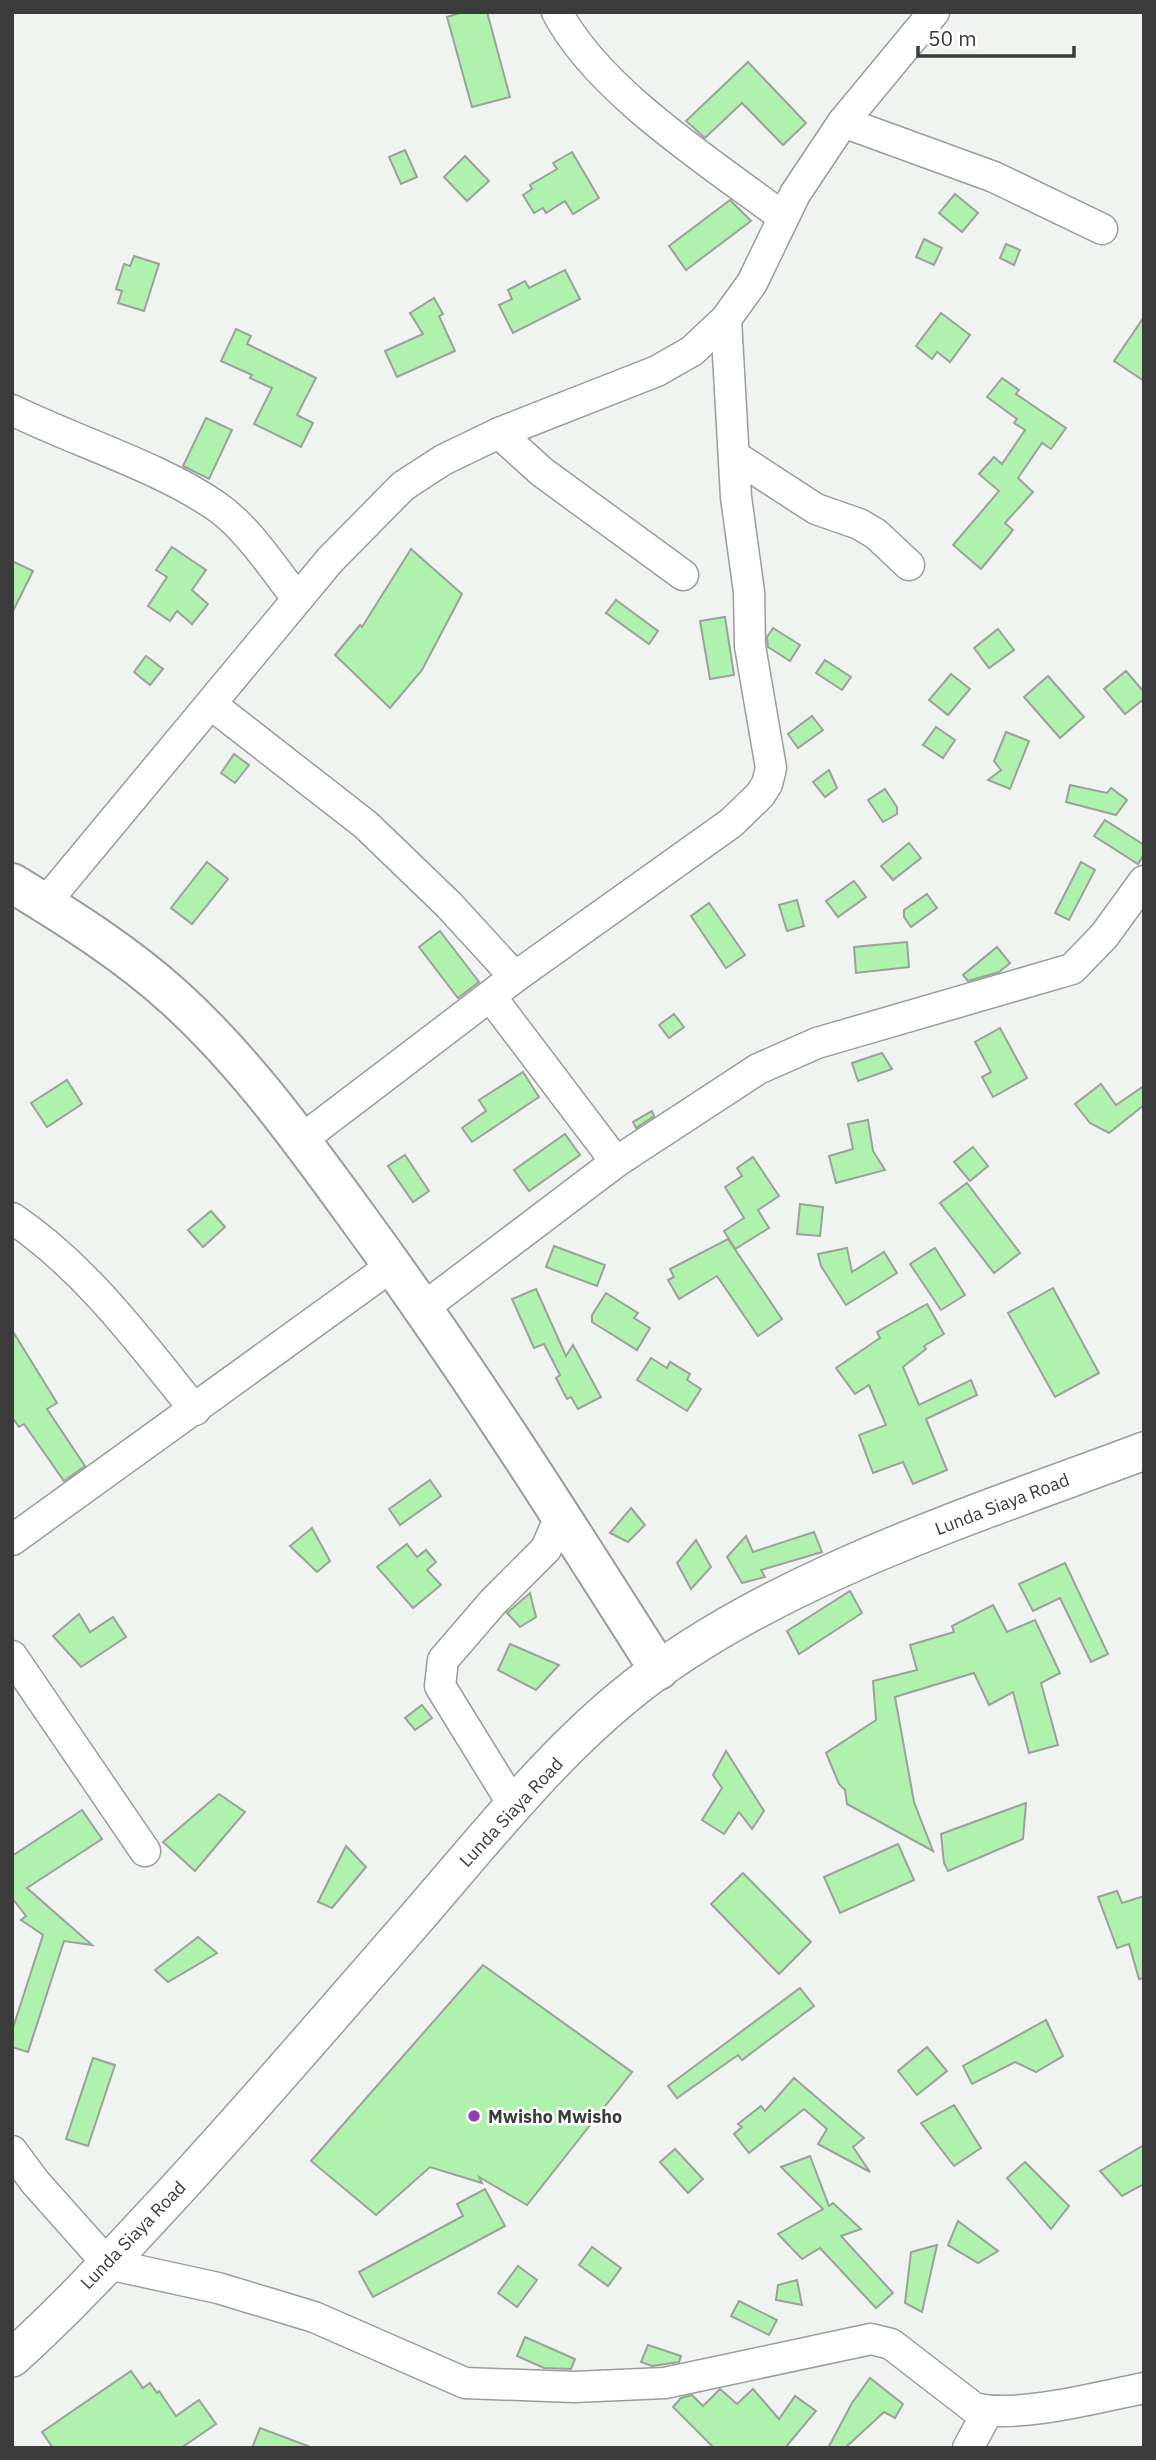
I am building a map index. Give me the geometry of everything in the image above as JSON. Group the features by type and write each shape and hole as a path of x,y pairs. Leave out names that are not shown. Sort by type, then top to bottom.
{"highway":[{"path":"12,883 125,958 174,998 212,1035 301,1140 423,1308 561,1514 659,1670"}],"main road":[{"name":"Lunda Siaya Road","path":"12,2358 108,2264 268,2089 514,1806 621,1699 659,1670 753,1613 832,1573 1144,1451"}],"street":[{"path":"557,12 587,56 630,99 783,217"},
{"path":"45,903 212,705 297,598 370,517 403,486 443,460 499,433 657,371 692,351 726,319 752,283 773,245 783,217 843,122 934,12"},
{"path":"843,122 994,177 1102,229"},
{"path":"301,1140 515,978 700,847 731,823 767,785 771,768 750,646 749,592 736,497 736,457 726,319"},
{"path":"12,410 166,479 218,507 297,598"},
{"path":"499,433 542,472 684,575"},
{"path":"736,457 816,509 859,524 876,534 909,565"},
{"path":"212,705 366,825 449,905 515,978"},
{"path":"423,1308 616,1162 736,1082 817,1043 1072,969 1104,936 1144,881"},
{"path":"491,997 616,1162"},
{"path":"12,1218 66,1260 195,1410"},
{"path":"12,1540 393,1265"},
{"path":"514,1806 440,1686 443,1660 457,1641 547,1549 561,1514"},
{"path":"12,1656 145,1851"},
{"path":"12,2151 108,2264 218,2288 314,2317 465,2383 574,2387 665,2382 871,2339 891,2344 974,2408 988,2411 1040,2407 1144,2388"},
{"path":"968,2448 988,2411"}],"building":[{"path":"463,12 487,12 510,97 472,107 447,17"},
{"path":"748,62 806,123 783,145 742,103 705,138 686,121"},
{"path":"405,150 417,177 401,184 389,157"},
{"path":"572,152 599,198 573,214 565,201 546,213 543,208 534,213 523,195 532,189 530,185 557,169 553,163"},
{"path":"465,156 489,181 467,201 444,177"},
{"path":"955,194 978,213 962,232 939,213"},
{"path":"730,200 751,221 686,270 669,246"},
{"path":"924,239 942,248 934,265 916,257"},
{"path":"1006,244 1020,250 1014,265 1000,258"},
{"path":"134,256 159,264 144,311 118,303 122,291 116,289 124,264 130,266"},
{"path":"565,270 580,299 513,333 499,305 512,299 508,290 525,281 529,288"},
{"path":"434,298 443,314 439,316 455,351 397,377 385,351 423,334 410,313"},
{"path":"941,313 970,335 950,362 937,352 932,359 916,346"},
{"path":"1144,317 1144,381 1114,361"},
{"path":"236,329 251,336 247,344 316,378 297,415 313,423 301,447 254,424 272,388 250,378 252,375 221,361"},
{"path":"1002,378 1019,390 1016,394 1066,428 1051,449 1042,443 1018,478 1033,492 1005,523 1013,530 981,569 953,545 999,491 979,474 994,457 1002,464 1025,430 1014,423 1017,419 987,397"},
{"path":"206,418 232,430 209,479 183,466"},
{"path":"172,547 206,570 192,590 208,604 192,624 177,611 170,621 148,606 167,577 156,570"},
{"path":"411,549 462,594 422,670 390,708 335,655 360,625 362,627"},
{"path":"12,561 33,571 12,613"},
{"path":"616,600 658,631 649,644 606,613"},
{"path":"725,617 734,675 710,679 700,621"},
{"path":"773,628 800,645 790,661 768,647 767,637"},
{"path":"998,629 1014,650 989,668 974,648"},
{"path":"146,656 163,669 150,685 134,672"},
{"path":"825,660 851,677 842,690 816,673"},
{"path":"1126,671 1144,692 1144,699 1125,714 1104,689"},
{"path":"951,674 970,689 948,715 929,700"},
{"path":"1048,676 1084,717 1060,738 1024,697"},
{"path":"812,716 823,730 798,748 788,734"},
{"path":"936,727 955,740 943,758 923,745"},
{"path":"1006,732 1029,741 1010,789 988,780 1001,770 994,761"},
{"path":"234,754 249,765 235,783 221,773"},
{"path":"829,770 837,788 825,797 813,782"},
{"path":"1070,785 1107,793 1111,788 1127,800 1116,815 1066,802"},
{"path":"885,789 897,807 897,814 883,822 868,800"},
{"path":"1105,820 1144,845 1144,854 1138,864 1094,836"},
{"path":"909,843 921,858 893,880 881,866"},
{"path":"207,862 228,879 192,924 171,908"},
{"path":"1081,862 1095,870 1069,920 1055,913"},
{"path":"854,881 866,897 838,917 826,901"},
{"path":"927,894 937,908 911,927 904,917 904,910"},
{"path":"797,900 804,926 787,931 779,905"},
{"path":"709,903 745,955 726,968 691,916"},
{"path":"440,931 479,982 458,998 419,947"},
{"path":"907,942 909,967 856,973 854,947"},
{"path":"997,947 1010,963 999,972 968,981 963,975"},
{"path":"674,1014 684,1027 669,1038 659,1025"},
{"path":"1000,1028 1027,1078 993,1097 982,1077 991,1072 975,1042"},
{"path":"882,1053 892,1069 858,1081 852,1063"},
{"path":"523,1072 539,1097 472,1142 462,1128 486,1111 479,1100"},
{"path":"67,1080 82,1104 47,1127 31,1103"},
{"path":"1101,1084 1116,1105 1144,1086 1144,1105 1109,1133 1090,1123 1075,1104"},
{"path":"652,1111 654,1116 636,1128 633,1122"},
{"path":"868,1120 873,1151 885,1170 836,1183 829,1156 853,1149 848,1124"},
{"path":"565,1134 580,1155 529,1191 514,1170"},
{"path":"973,1147 988,1166 970,1181 954,1162"},
{"path":"405,1155 429,1191 413,1202 388,1166"},
{"path":"753,1157 779,1196 758,1210 769,1228 735,1249 724,1231 744,1218 725,1187 742,1176 737,1168"},
{"path":"967,1183 1020,1253 994,1273 940,1203"},
{"path":"800,1204 823,1207 820,1236 797,1234"},
{"path":"211,1211 225,1227 203,1247 188,1230"},
{"path":"728,1239 782,1319 758,1336 717,1276 679,1299 668,1280 674,1277 670,1269"},
{"path":"554,1246 605,1265 597,1286 546,1267"},
{"path":"847,1248 852,1272 884,1252 897,1273 846,1305 821,1266 818,1254"},
{"path":"935,1248 965,1295 941,1310 910,1264"},
{"path":"1053,1288 1099,1373 1055,1397 1008,1313"},
{"path":"536,1289 566,1356 573,1345 601,1397 578,1409 571,1397 567,1399 556,1378 560,1375 544,1344 534,1348 512,1299"},
{"path":"606,1293 638,1313 634,1318 650,1328 637,1350 592,1322 592,1315"},
{"path":"927,1304 944,1334 924,1346 926,1349 903,1367 919,1405 971,1380 977,1395 926,1419 947,1470 913,1484 903,1462 873,1473 859,1435 886,1425 869,1385 855,1394 836,1368 880,1338 877,1332"},
{"path":"12,1330 57,1403 47,1409 85,1466 64,1481 24,1424 19,1427 12,1417"},
{"path":"651,1358 667,1368 670,1362 690,1374 687,1380 701,1389 687,1411 637,1380"},
{"path":"430,1480 441,1496 400,1525 389,1509"},
{"path":"631,1508 645,1525 628,1542 610,1533"},
{"path":"312,1528 330,1561 317,1572 290,1546"},
{"path":"814,1532 822,1552 761,1570 765,1577 742,1583 727,1557 746,1536 753,1552"},
{"path":"696,1540 711,1567 691,1589 677,1563"},
{"path":"407,1544 417,1557 426,1550 436,1562 427,1570 441,1585 413,1608 377,1567"},
{"path":"1065,1563 1108,1654 1091,1662 1060,1598 1033,1611 1019,1584"},
{"path":"850,1591 862,1613 799,1654 787,1631"},
{"path":"530,1593 536,1617 520,1627 507,1613"},
{"path":"993,1605 1007,1632 1035,1620 1060,1673 1041,1683 1058,1745 1029,1753 1013,1692 989,1705 974,1673 895,1697 914,1802 933,1851 847,1804 845,1790 839,1784 826,1753 876,1720 873,1681 917,1670 910,1645 954,1632 952,1626"},
{"path":"79,1614 90,1632 113,1617 126,1637 81,1667 53,1636"},
{"path":"510,1644 559,1665 536,1690 498,1670"},
{"path":"422,1705 432,1718 415,1730 405,1718"},
{"path":"726,1751 764,1811 752,1829 739,1812 724,1834 702,1820 722,1788 713,1775"},
{"path":"219,1794 245,1812 195,1871 163,1842"},
{"path":"1026,1803 1023,1839 948,1871 944,1863 941,1834"},
{"path":"82,1810 102,1839 27,1888 92,1945 64,1941 28,2052 12,2047 12,2031 43,1935 21,1920 26,1916 12,1898 12,1856"},
{"path":"898,1844 914,1880 840,1913 824,1877"},
{"path":"346,1846 366,1867 332,1908 318,1902"},
{"path":"743,1873 811,1942 779,1974 711,1904"},
{"path":"1117,1891 1122,1903 1144,1896 1144,1978 1139,1979 1129,1944 1117,1948 1098,1897"},
{"path":"198,1937 217,1953 168,1982 155,1970"},
{"name":"Mwisho Mwisho","path":"483,1965 632,2072 527,2205 479,2177 482,2183 430,2167 376,2215 311,2161"},
{"path":"800,1988 814,2006 742,2060 738,2055 677,2098 668,2086"},
{"path":"1046,2020 1063,2056 1036,2072 1015,2062 972,2084 963,2066"},
{"path":"927,2047 947,2071 917,2095 898,2071"},
{"path":"93,2058 115,2065 88,2146 66,2139"},
{"path":"794,2078 864,2138 853,2147 870,2172 818,2144 827,2129 804,2109 749,2153 734,2134 742,2127 738,2124 761,2106 765,2111"},
{"path":"954,2105 981,2148 954,2166 921,2123"},
{"path":"1144,2145 1144,2184 1122,2196 1100,2171"},
{"path":"675,2149 703,2179 688,2193 660,2162"},
{"path":"810,2156 829,2206 833,2203 861,2229 841,2236 893,2293 876,2308 820,2248 802,2259 778,2234 823,2209 781,2167"},
{"path":"1025,2162 1069,2206 1051,2229 1007,2178"},
{"path":"485,2189 505,2226 373,2297 359,2272 463,2216 457,2204"},
{"path":"958,2221 998,2251 978,2263 948,2245"},
{"path":"937,2245 922,2312 905,2303 911,2252"},
{"path":"592,2247 621,2268 608,2286 579,2265"},
{"path":"518,2266 537,2280 517,2307 498,2293"},
{"path":"797,2280 802,2305 776,2300 778,2285"},
{"path":"739,2301 777,2320 769,2335 731,2316"},
{"path":"525,2337 575,2359 571,2369 544,2368 517,2356"},
{"path":"648,2345 681,2356 679,2362 652,2366 641,2362"},
{"path":"131,2371 143,2388 150,2383 157,2393 159,2391 176,2416 199,2400 216,2424 181,2448 53,2448 42,2432"},
{"path":"870,2378 903,2404 895,2418 884,2412 845,2448 828,2448 852,2403"},
{"path":"720,2389 737,2404 753,2389 779,2419 795,2396 816,2411 785,2448 714,2448 673,2407 681,2398 692,2395 703,2406"},
{"path":"260,2428 308,2446 252,2448"}],"place":[{"name":"Mwisho Mwisho","path":"474,2116"}]}
